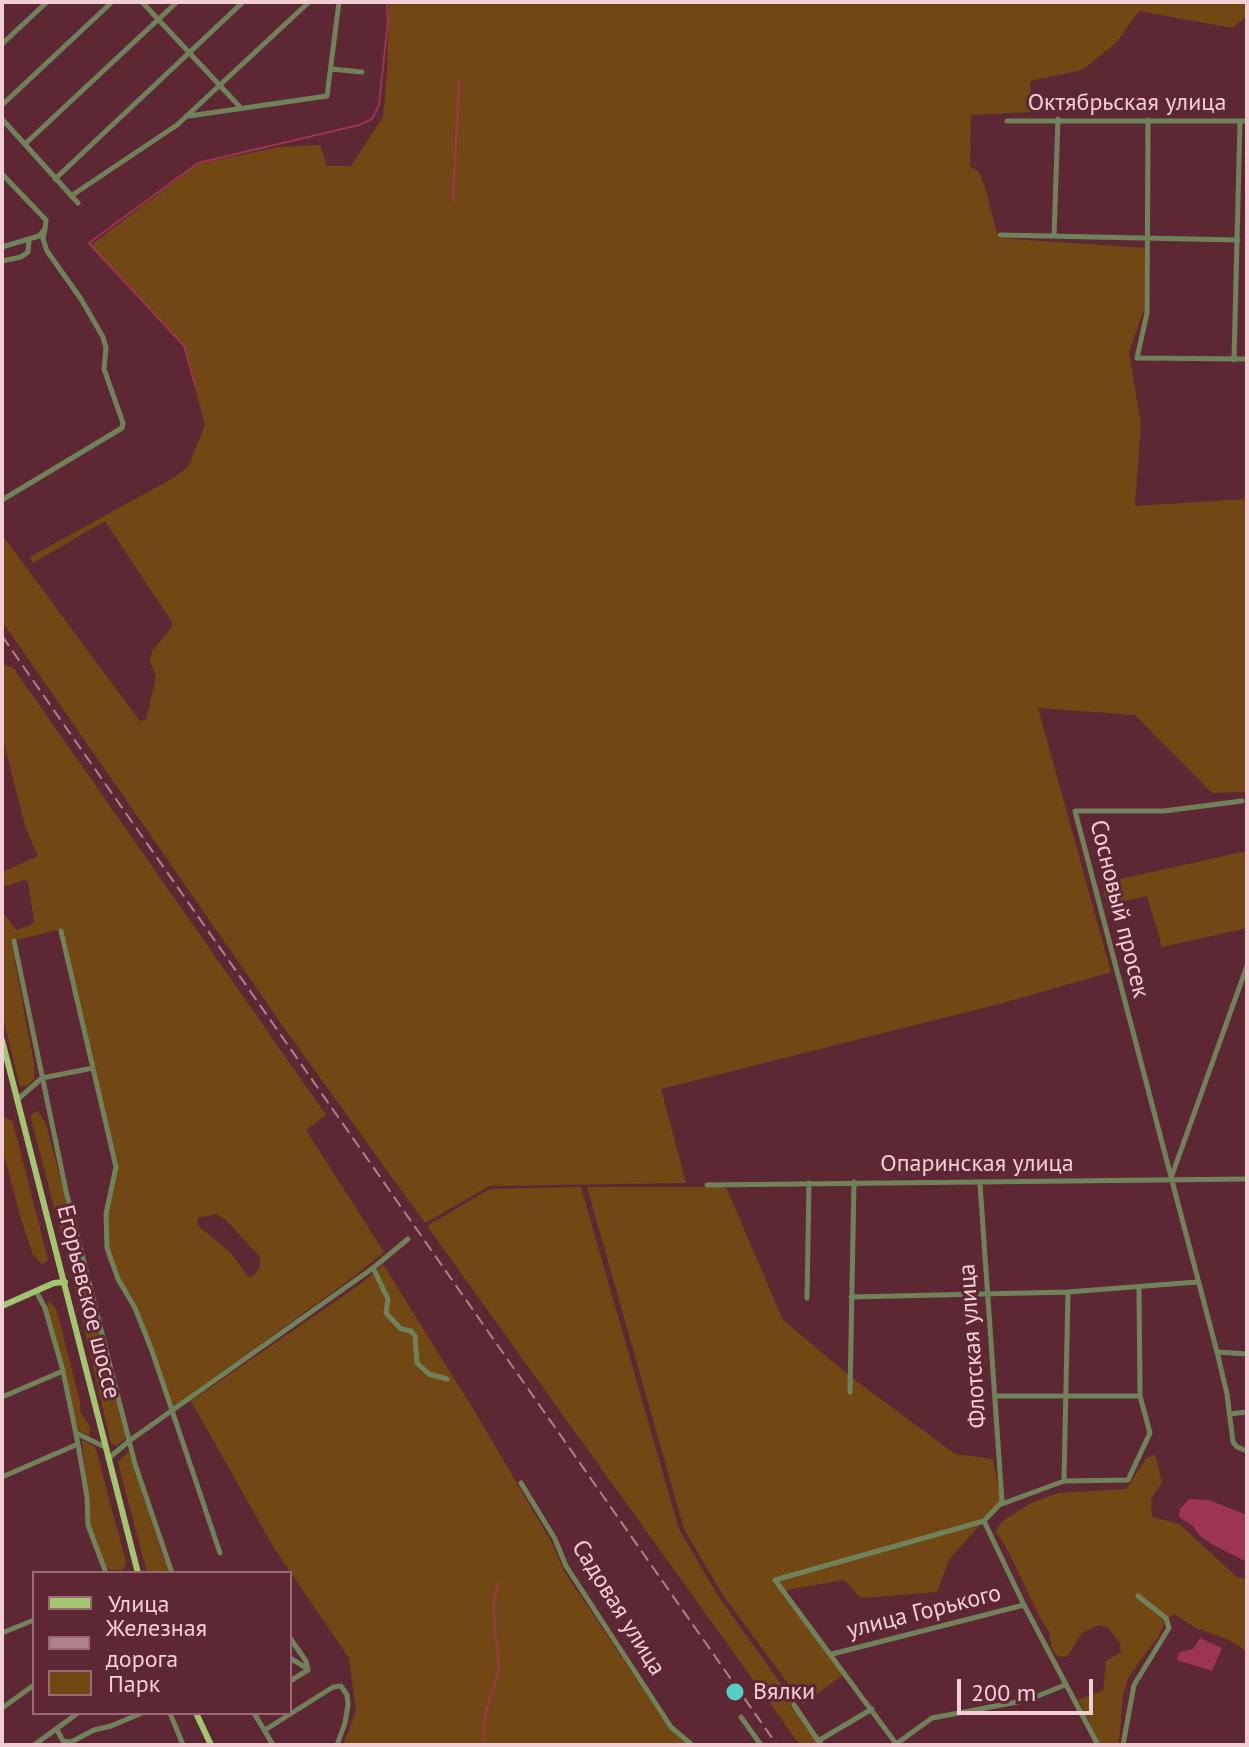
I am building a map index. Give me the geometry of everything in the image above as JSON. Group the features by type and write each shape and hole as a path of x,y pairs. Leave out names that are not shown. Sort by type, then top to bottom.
{"main road":[{"name":"Егорьевское шоссе","path":"2,1040 137,1571"},
{"path":"2,1306 54,1283 65,1282"},
{"path":"197,1715 211,1745"}],"street":[{"path":"2,44 47,2"},
{"path":"2,105 112,2"},
{"path":"142,2 241,108"},
{"path":"25,144 177,2"},
{"path":"55,179 243,2"},
{"path":"71,196 184,118 309,2"},
{"path":"184,118 193,114 327,96 339,2"},
{"path":"331,69 362,72"},
{"path":"2,119 78,203"},
{"path":"1054,236 1058,119"},
{"path":"1148,120 1147,313 1137,358 1247,359"},
{"name":"Октябрьская улица","path":"1007,121 1244,121"},
{"path":"1234,360 1244,121"},
{"path":"2,174 46,220 43,239 47,251 103,337 106,348 104,369 123,423 122,428 2,500"},
{"path":"2,247 39,236 45,229"},
{"path":"1000,235 1238,240"},
{"path":"2,261 21,257 28,252 29,240"},
{"path":"1236,304 1247,304"},
{"name":"Сосновый просек","path":"1171,1179 1075,811 1164,811 1242,801"},
{"path":"61,931 116,1167 106,1214 107,1248 118,1279 135,1308 173,1410 220,1553"},
{"path":"14,941 66,1191 129,1441 171,1571"},
{"path":"1247,966 1171,1179 1217,1352 1233,1442 1247,1451"},
{"path":"1244,974 1247,984"},
{"path":"17,1101 42,1078 93,1068"},
{"name":"Опаринская улица","path":"707,1185 1247,1179"},
{"path":"850,1392 854,1182"},
{"path":"807,1298 809,1183"},
{"name":"Флотская улица","path":"980,1183 1002,1501 999,1505"},
{"path":"108,1459 373,1268 408,1239"},
{"path":"373,1268 388,1299 386,1313 401,1329 411,1331 415,1336 417,1363 429,1374 447,1379"},
{"path":"851,1297 1068,1292 1197,1282"},
{"path":"1065,1685 1028,1700 932,1718 897,1744 775,1580 984,1521 999,1505 1064,1481 1128,1480 1150,1433 1140,1396 1139,1288"},
{"path":"36,1291 45,1308 63,1371 87,1497 88,1525 105,1571"},
{"path":"1064,1481 1068,1292"},
{"path":"1217,1352 1247,1354"},
{"path":"2,1397 63,1371"},
{"path":"995,1396 1140,1396"},
{"path":"1229,1414 1247,1412"},
{"path":"76,1433 105,1447"},
{"path":"2,1477 78,1444"},
{"name":"Садовая улица","path":"521,1483 555,1539 566,1566 671,1727 692,1745"},
{"path":"984,1521 1024,1605 1098,1745"},
{"path":"1123,1745 1134,1685 1169,1628 1163,1615 1138,1596"},
{"name":"улица Горького","path":"832,1654 1024,1605"},
{"path":"2,1633 32,1621"},
{"path":"292,1641 306,1661 308,1670"},
{"path":"292,1659 308,1670"},
{"path":"292,1680 308,1670"},
{"path":"2,1708 32,1686"},
{"path":"292,1713 333,1687 341,1686 347,1695 348,1705 337,1745"},
{"path":"794,1705 819,1743 872,1709"},
{"path":"34,1745 76,1715"},
{"path":"57,1730 63,1741 71,1742 94,1730 137,1715"},
{"path":"171,1715 183,1745"},
{"path":"255,1715 273,1745"},
{"path":"265,1730 289,1715"},
{"path":"741,1717 761,1745"}],"green space":[{"path":"389,2 1247,2 1247,16 1232,28 1139,11 1116,43 1082,70 1030,81 1032,112 971,115 970,166 979,172 986,190 998,238 1145,248 1144,309 1129,352 1141,424 1135,506 1247,499 1247,823 1245,792 1212,793 1135,715 1038,708 1111,972 999,1004 661,1089 686,1183 489,1186 425,1223 287,1032 2,621 2,535 140,721 146,720 156,677 150,661 152,651 172,627 172,622 105,521 33,563 30,557 175,477 188,467 205,425 184,346 90,246 198,164 279,147 320,145 327,166 351,166 383,117"},
{"path":"2,666 14,669 326,1115 306,1130 384,1252 175,1406 119,1279 108,1246 107,1214 118,1167 62,929 11,941 34,1064 34,1079 28,1085 20,1087 2,1013 2,911 16,930 34,921 28,882 24,880 2,887 2,872 38,856 25,826 2,735","holes":["216,1214 226,1220 260,1257 260,1266 254,1276 248,1277 231,1253 197,1225 198,1218"]},
{"path":"1247,851 1247,928 1162,947 1147,896 1107,905 1102,883"},
{"path":"38,1111 46,1124 79,1250 81,1262 74,1266 64,1245 31,1119 32,1114"},
{"path":"2,1115 13,1122 48,1260 42,1264 33,1255 20,1216 2,1147"},
{"path":"581,1187 679,1529 720,1599 825,1745 800,1745 427,1226 490,1189"},
{"path":"587,1187 726,1187 783,1320 851,1377 955,1454 993,1459 1001,1501 949,1560 937,1592 861,1598 844,1580 782,1591 843,1675 803,1704 723,1595 684,1529"},
{"path":"383,1264 475,1412 551,1541 564,1571 670,1729 688,1745 343,1745 356,1711 349,1658 274,1548 191,1401 362,1283"},
{"path":"85,1272 126,1434 125,1439 116,1446 111,1443 73,1280 74,1274"},
{"path":"50,1301 57,1311 80,1411 90,1427 89,1436 77,1429 47,1306"},
{"path":"82,1440 94,1446 97,1453 126,1562 123,1570 110,1570 106,1566 96,1542 91,1526"},
{"path":"129,1451 170,1571 146,1571 118,1462"},
{"path":"1155,1454 1162,1482 1151,1499 1152,1517 1179,1524 1237,1577 1247,1579 1247,1652 1174,1614 1166,1620 1158,1637 1129,1676 1123,1694 1119,1742 1116,1745 1101,1745 1078,1700 1103,1690 1106,1661 1121,1652 1120,1643 1108,1628 1099,1625 1082,1633 1067,1657 1057,1656 1052,1649 1049,1631 996,1532 1007,1518 1031,1503 1058,1493 1126,1489 1146,1459"}],"shaded area":[{"path":"1189,1499 1209,1500 1247,1515 1247,1562 1213,1545 1179,1517 1180,1509"},
{"path":"1200,1638 1222,1648 1212,1671 1177,1660 1180,1652 1193,1649"}],"waterway":[{"path":"195,385 184,346 89,243 198,163 359,125 372,119 379,105 387,2"},
{"path":"453,201 459,80"},
{"path":"483,1745 485,1717 499,1667 493,1608 498,1584"}],"railway":[{"path":"2,636 777,1745"}],"place":[{"name":"Вялки","path":"735,1692"}]}
